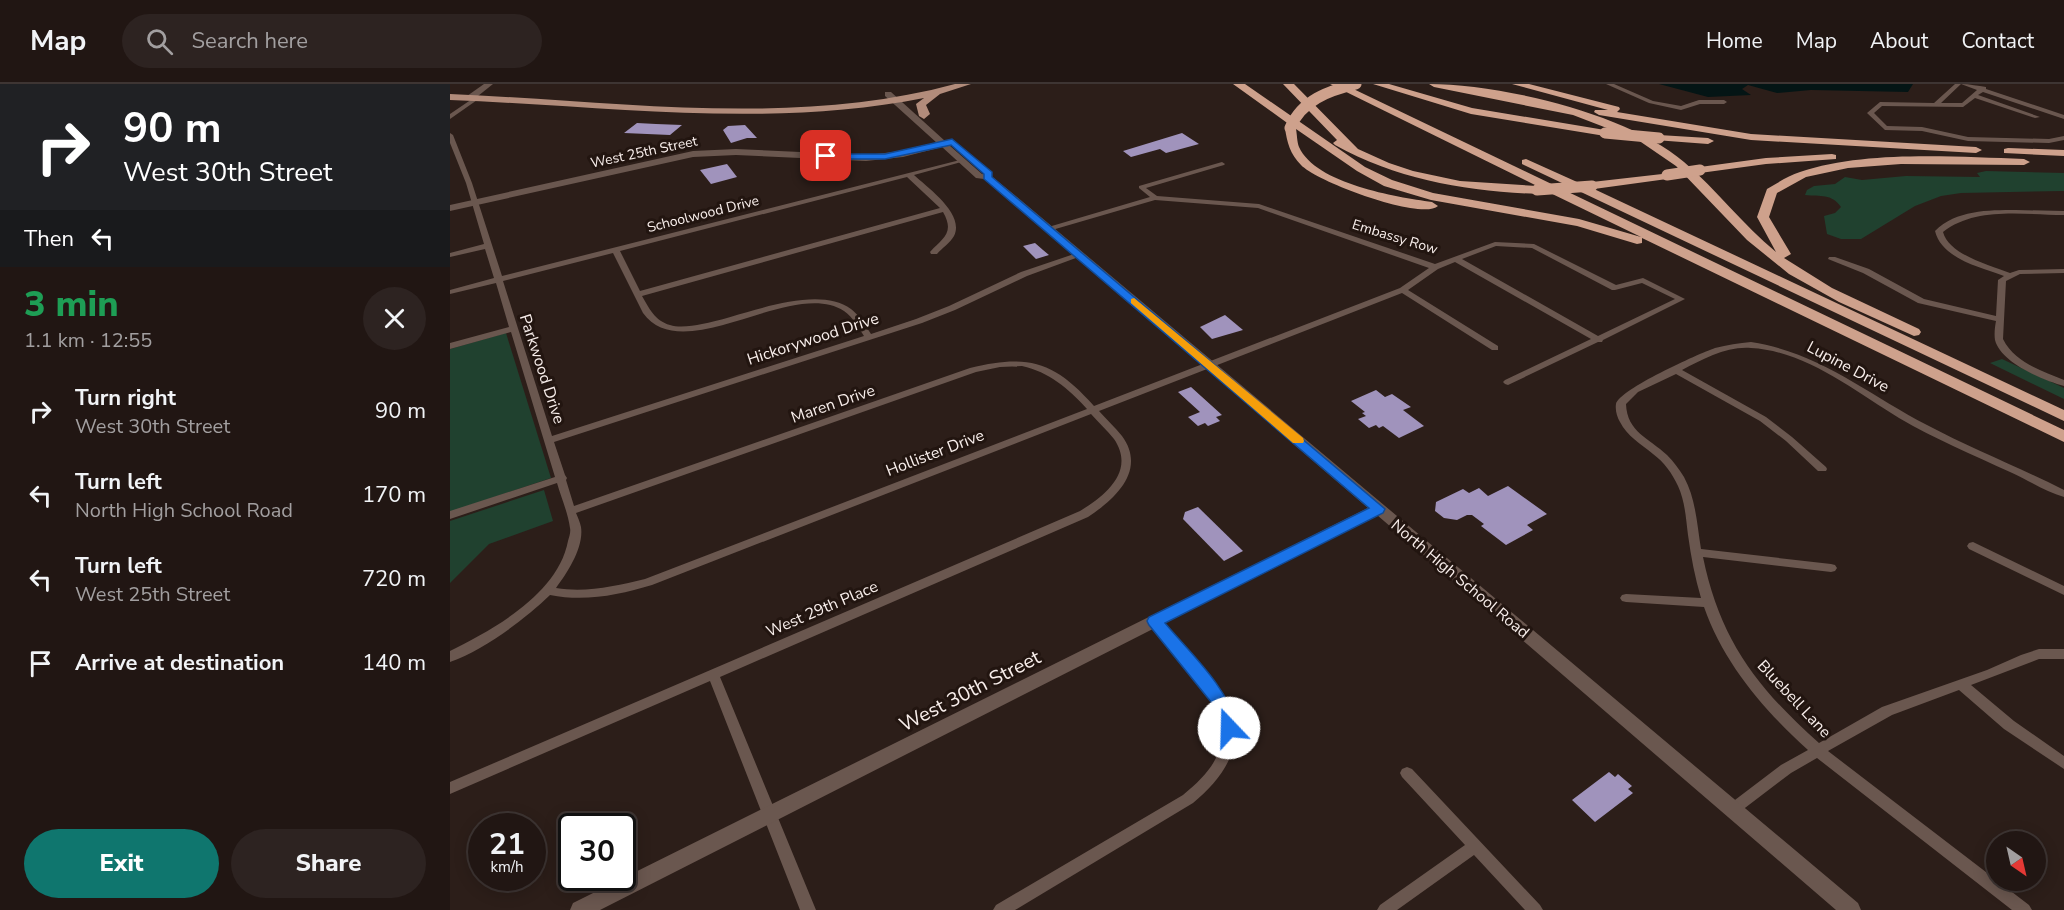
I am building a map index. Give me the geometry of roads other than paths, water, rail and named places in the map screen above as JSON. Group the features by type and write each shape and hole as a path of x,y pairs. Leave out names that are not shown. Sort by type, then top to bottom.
{"highway":[{"path":"1240,84 1347,148 1389,166 1434,179 1484,187 1537,190 1592,186 1766,161 1833,157 2064,163"},
{"path":"1240,84 1361,169 1388,183 1431,196 1591,226 1654,247 1793,312 1901,357"},
{"path":"1288,84 1340,137 1363,154"},
{"path":"1335,84 2064,436"},
{"path":"1591,226 1416,204 1361,192 1337,182 1308,165 1295,151 1290,140 1290,128 1298,112 1310,102 1328,93 1358,84 2064,416"},
{"path":"1378,84 1471,111 1605,133 1659,138 2064,153"},
{"path":"1434,84 1716,132 1775,139 1976,150"},
{"path":"1517,84 1653,119 1716,132"},
{"path":"1508,97 1596,119 1656,147 1679,163 1778,260 1811,281 2064,406"},
{"path":"1857,304 1801,270 1772,240 1764,223 1764,207 1770,195 1783,183 1811,171 1860,162 2024,162"}],"main road":[{"path":"896,97 933,84"},
{"path":"450,92 776,112 827,110 941,91 966,84"},
{"path":"924,116 920,106 922,101 941,91"},
{"path":"450,97 479,93"}],"street":[{"path":"452,114 479,93 496,84"},
{"path":"1610,84 1651,102 1679,107 1688,107 1702,102 1724,102"},
{"path":"1935,105 1958,84"},
{"path":"1964,84 2064,115"},
{"path":"1972,84 1983,89"},
{"path":"1983,89 1963,105 1876,106 1871,114 1883,127 1922,129 1968,139 2049,141 2064,138"},
{"path":"1974,96 2037,117"},
{"name":"North High School Road","path":"896,97 924,116 962,161 979,176 987,177 1049,228 1851,910"},
{"name":"North High School Road","path":"896,97 948,143 989,173 987,177"},
{"name":"Parkwood Drive","path":"450,135 469,183 576,529 575,544 566,565 548,590"},
{"name":"West 25th Street","path":"450,208 693,154 730,152 871,158 903,154 948,143"},
{"name":"Schoolwood Drive","path":"450,292 962,161"},
{"path":"1155,198 1141,187 1222,164"},
{"path":"909,175 946,209 953,221 952,231 934,252"},
{"name":"Embassy Row","path":"1049,228 1155,198 1259,206 1435,267 1495,244 1534,246 1613,288 1619,289 1643,280 1681,300 1599,340"},
{"path":"639,294 946,209"},
{"path":"2008,275 1951,250 1940,240 1938,236 1940,229 1958,218 1977,214 2064,213"},
{"path":"450,255 487,246"},
{"path":"616,250 652,319 663,325 675,328 706,327 787,304 817,301 834,303 846,309 869,337"},
{"name":"Hickorywood Drive","path":"549,440 933,316 1013,278 1080,255"},
{"path":"1456,259 1599,340"},
{"path":"1832,259 1866,271 1921,301 2000,319"},
{"name":"Hollister Drive","path":"548,590 565,593 601,593 648,582 1403,290 1435,267"},
{"path":"2064,271 2029,271 2008,275 2002,280 1999,339 2007,352 2022,364 2064,383"},
{"path":"1403,290 1495,348"},
{"path":"450,346 514,328"},
{"path":"1508,382 1599,340"},
{"name":"Lupine Drive","path":"1621,412 1621,404 1627,396 1728,346 1750,345 1779,350 1802,359 1856,387 1925,428 2064,494"},
{"name":"Maren Drive","path":"572,511 988,366 1020,364 1051,371 1065,381 1092,410"},
{"path":"1676,370 1763,419 1789,438 1822,469"},
{"name":"West 29th Place","path":"450,788 1095,508 1118,487 1125,473 1127,459 1121,443 1092,410"},
{"name":"Bluebell Lane","path":"1621,412 1622,419 1632,433 1664,457 1679,477 1687,495 1709,603 1726,643 1751,680 1784,718 1819,751 2024,910"},
{"path":"450,515 562,478"},
{"name":"West 30th Street","path":"580,910 1378,509"},
{"path":"1973,546 2064,591"},
{"path":"1697,552 1831,568"},
{"path":"450,657 500,629 548,590"},
{"path":"1626,598 1709,603"},
{"path":"1001,910 1188,799 1211,780 1223,762 1229,738 1224,710 1217,697 1155,621"},
{"path":"1732,810 1786,770 1887,711 2025,658 2039,654 2064,654"},
{"path":"713,674 808,910"},
{"path":"1961,684 2008,725 2064,763"},
{"path":"1407,773 1535,910"},
{"path":"1385,910 1475,846"}]}
